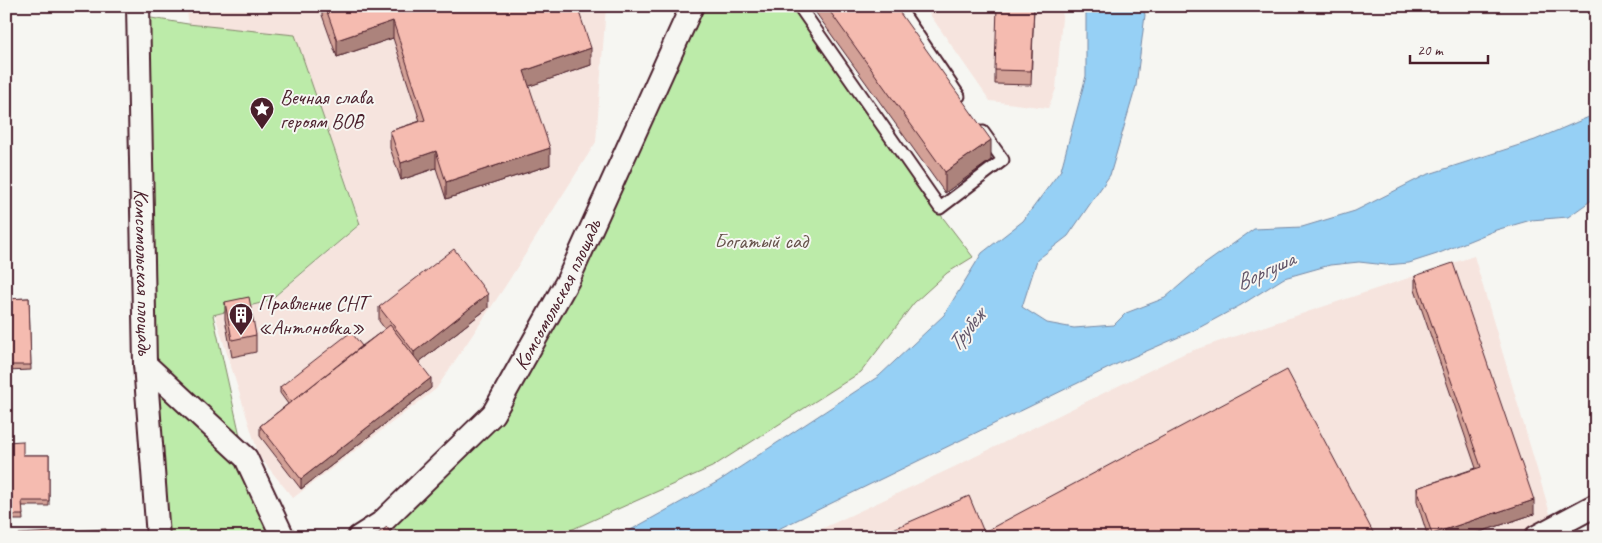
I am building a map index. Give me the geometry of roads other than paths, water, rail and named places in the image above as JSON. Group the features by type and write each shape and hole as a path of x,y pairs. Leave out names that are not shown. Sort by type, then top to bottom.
{"street":[{"name":"Комсомольская площадь","path":"138,6 145,364 158,537"},
{"name":"Комсомольская площадь","path":"359,537 381,523 493,414 568,280 692,6"},
{"path":"145,364 246,458 283,537"},
{"path":"1536,537 1569,529 1596,505"}],"lane":[{"path":"799,6 940,208 1002,160 975,120"},
{"path":"898,6 964,103"}],"water":[{"path":"1086,6 1143,6 1145,15 1136,86 1110,175 1068,236 1037,260 1022,307 1047,323 1074,328 1114,325 1126,313 1165,298 1202,266 1254,229 1302,227 1355,211 1426,175 1535,140 1596,114 1596,197 1568,217 1531,220 1496,230 1437,254 1409,263 1386,265 1359,262 1330,265 1284,278 1241,305 1195,330 1119,363 762,537 618,537 719,481 879,376 944,315 982,253 1023,221 1061,170 1086,76"}],"place":[{"name":"Вечная слава героям ВОВ","path":"262,130"},
{"name":"Правление СНТ «Антоновка»","path":"241,336"}],"park label":[{"name":"Богатый сад","path":"761,241"}],"water label":[{"name":"Воргуша","path":"1265,271"},
{"name":"Трубеж","path":"966,330"}]}
